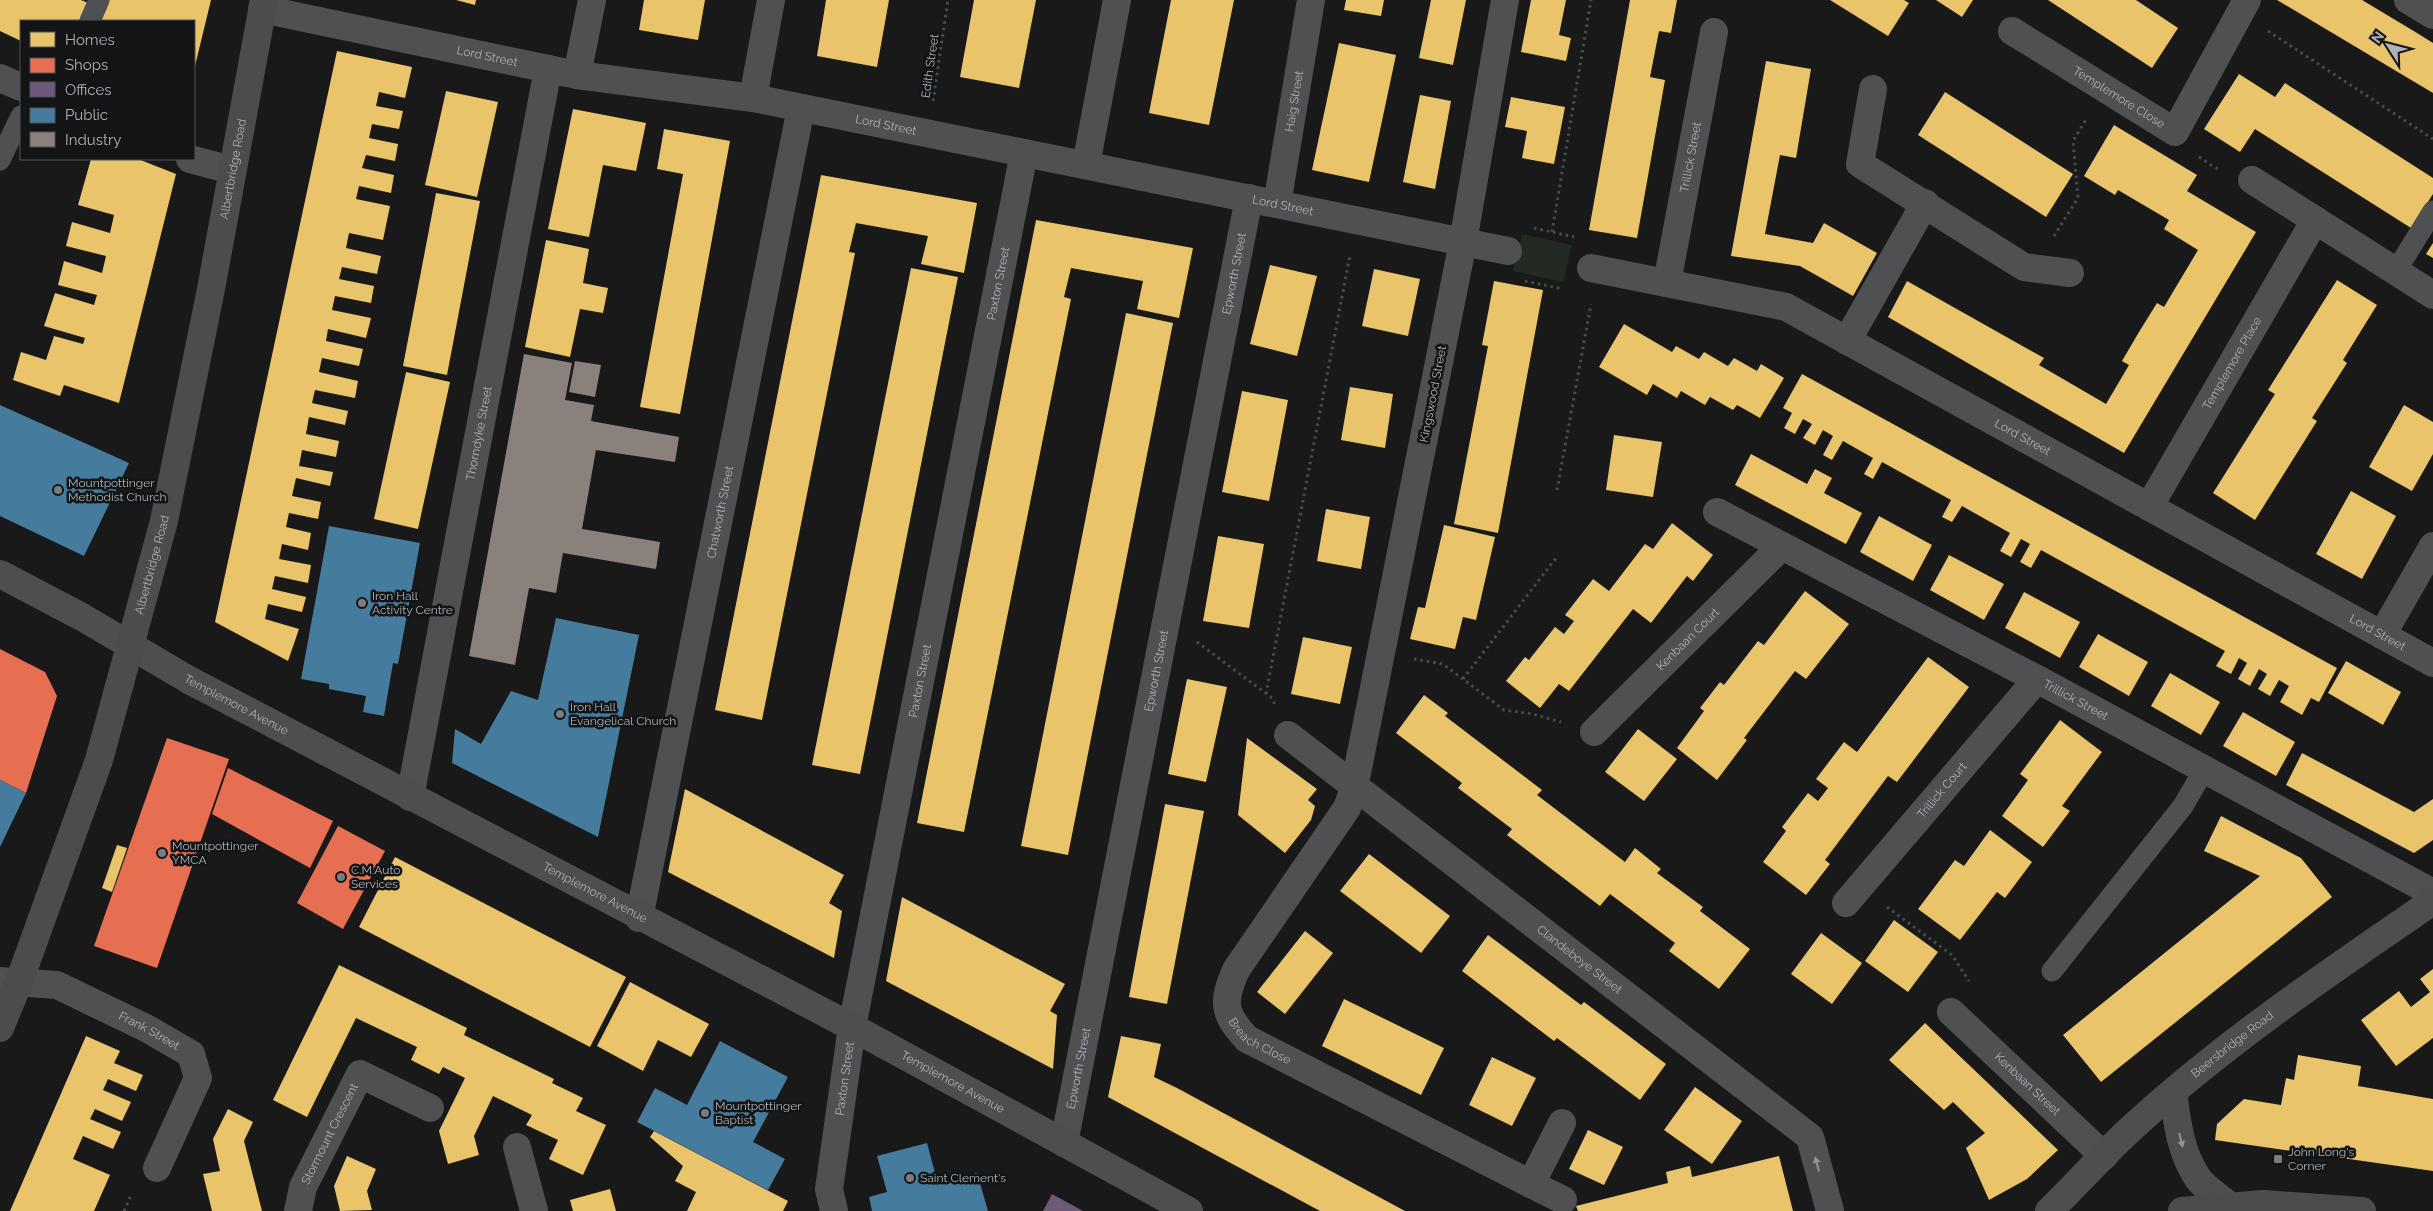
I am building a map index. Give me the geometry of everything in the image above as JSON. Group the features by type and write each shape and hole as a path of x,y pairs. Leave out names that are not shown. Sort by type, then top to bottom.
{"main road":[{"name":"Albertbridge Road","path":"0,1028 10,982 100,760 132,646 164,521 211,289 231,170 263,5"},
{"path":"2182,1211 2228,1205 2263,1204 2362,1211"}],"street":[{"path":"577,75 592,0"},
{"path":"752,98 771,0"},
{"path":"1086,165 1117,0"},
{"name":"Haig Street","path":"1277,204 1311,0"},
{"name":"Kingswood Street","path":"1354,788 1463,242 1505,0"},
{"path":"2408,0 2433,15"},
{"name":"Lord Street","path":"263,5 577,75 752,98 1508,251"},
{"name":"Templemore Close","path":"2012,31 2175,132 2244,6"},
{"name":"Trillick Street","path":"1667,283 1714,32"},
{"name":"Thorndyke Street","path":"410,797 548,69"},
{"path":"0,78 20,87"},
{"path":"1873,89 1860,164 1925,203 2024,267 2070,273"},
{"name":"Chatworth Street","path":"639,918 801,108"},
{"name":"Paxton Street","path":"834,1211 829,1189 852,1027 1024,153"},
{"path":"194,160 231,170"},
{"path":"2252,180 2433,295"},
{"name":"Epworth Street","path":"1064,1143 1249,198"},
{"path":"1847,341 1925,203"},
{"name":"Templemore Place","path":"2149,506 2315,220"},
{"name":"Lord Street","path":"1588,266 1786,307 2433,663"},
{"name":"Trillick Street","path":"1716,512 2037,679 2433,893"},
{"name":"Kenbaan Court","path":"1594,732 1782,546"},
{"path":"2382,635 2433,546"},
{"name":"Templemore Avenue","path":"0,574 132,646 188,680 639,918 852,1027 1189,1211"},
{"name":"Trillick Court","path":"1853,895 2037,679"},
{"name":"Clandeboye Street","path":"1288,735 1354,788 1810,1138 1830,1211"},
{"name":"Breach Close","path":"1354,788 1347,808 1236,970 1227,990 1226,1007 1232,1023 1247,1038 1562,1200"},
{"name":"Beersbridge Road","path":"2049,1211 2134,1126 2173,1092 2280,1008 2433,901"},
{"name":"Frank Street","path":"10,982 57,985 146,1028 191,1054 198,1078 157,1168"},
{"name":"Kenbaan Street","path":"1951,1012 2104,1156"},
{"name":"Stormount Crescent","path":"298,1211 303,1187 360,1074 430,1108"},
{"path":"2173,1092 2180,1142 2187,1158 2197,1178 2228,1205"},
{"path":"1531,1184 1562,1123"},
{"path":"517,1147 534,1211"}],"lane":[{"path":"90,20 99,0"},
{"path":"0,160 20,118"},
{"path":"2396,271 2433,212"},
{"path":"2052,971 2183,806 2204,770"}],"path":[{"name":"Edith Street","path":"929,134 948,0"},
{"path":"1552,232 1591,0"},
{"path":"2244,6 2433,139"},
{"path":"2034,268 2078,198 2073,140 2105,88"},
{"path":"2175,132 2187,150 2231,177 2252,180"},
{"path":"1266,694 1356,220"},
{"path":"1557,490 1588,266 1580,238 1514,224 1503,276 1568,290 1588,266"},
{"path":"1463,679 1556,558"},
{"path":"1166,619 1272,698 1288,735"},
{"path":"1382,653 1443,664 1504,710 1533,714 1594,732"},
{"path":"1853,895 1952,955 1971,985 1951,1012"}],"shaded area":[{"path":"1522,234 1572,245 1563,282 1513,271"}],"building: Homes":[{"path":"0,0 81,0 91,4 83,20 20,20 20,41 0,31"},
{"path":"107,0 211,0 195,66 195,20 99,20"},
{"path":"456,0 476,0 475,5"},
{"path":"644,0 705,0 698,40 639,30"},
{"path":"826,0 889,0 877,67 817,56"},
{"path":"974,0 1036,0 1019,88 960,77"},
{"path":"1171,0 1234,0 1209,125 1149,113"},
{"path":"1346,0 1384,0 1381,16 1344,10"},
{"path":"1431,0 1466,0 1453,65 1419,58"},
{"path":"1531,0 1566,0 1559,35 1571,38 1566,61 1521,52"},
{"path":"1630,0 1677,0 1671,33 1659,31 1650,77 1665,80 1637,238 1589,230"},
{"path":"1830,0 1904,0 1909,3 1888,36"},
{"path":"1936,0 1973,0 1962,17"},
{"path":"2048,0 2136,0 2178,28 2152,68"},
{"path":"2277,0 2362,0 2433,43 2433,93"},
{"path":"1339,43 1396,55 1369,182 1312,170"},
{"path":"337,51 412,67 405,98 379,92 376,106 403,111 399,129 372,124 369,138 398,144 395,161 366,155 362,168 394,175 391,193 359,186 356,199 390,206 383,240 349,233 346,248 381,256 377,274 342,267 339,279 374,286 371,303 335,296 332,310 371,318 366,338 328,329 326,341 363,349 359,366 322,358 319,372 358,381 355,398 315,390 312,403 348,411 345,425 309,417 306,434 339,441 336,457 302,450 299,466 333,472 330,486 296,478 292,496 321,502 318,519 289,513 286,527 311,533 308,550 282,544 279,559 311,565 308,583 275,576 272,589 306,597 302,612 268,604 265,619 299,629 288,661 215,622"},
{"path":"1766,61 1811,69 1796,158 1780,155 1765,234 1813,243 1824,223 1877,253 1853,296 1800,266 1731,256"},
{"path":"2239,74 2275,97 2285,83 2433,178 2433,194 2411,228 2255,129 2240,152 2204,129"},
{"path":"446,91 498,102 477,197 425,185"},
{"path":"1945,92 2073,174 2046,217 1918,135"},
{"path":"1420,95 1451,101 1435,189 1403,182"},
{"path":"1511,97 1565,107 1554,164 1522,158 1527,131 1505,127"},
{"path":"573,109 646,123 636,171 603,165 589,237 548,229"},
{"path":"2114,125 2197,175 2187,191 2256,232 2124,453 1888,317 1907,281 2044,358 2039,365 2106,404 2129,365 2122,361 2139,332 2157,303 2164,307 2198,250 2164,229 2169,220 2118,190 2115,195 2084,176"},
{"path":"664,129 730,141 680,414 640,407 683,174 657,169"},
{"path":"91,160 141,160 176,174 119,403 64,385 60,396 13,380 21,352 46,360 54,336 83,344 85,338 44,326 55,293 94,305 97,295 58,285 64,261 102,273 106,256 66,246 72,222 110,233 114,215 78,205"},
{"path":"821,175 977,203 964,273 921,264 928,236 856,223 849,252 855,253 762,720 715,710"},
{"path":"436,193 480,201 447,375 403,366"},
{"path":"1036,220 1193,248 1179,318 1137,309 1143,281 1071,268 1064,297 1071,299 964,832 917,823"},
{"path":"546,240 589,249 583,283 608,288 603,313 580,309 570,357 525,347"},
{"path":"2433,243 2433,258 2426,254"},
{"path":"1270,265 1317,276 1297,356 1250,344"},
{"path":"911,268 958,277 860,774 812,765"},
{"path":"1374,269 1420,279 1408,336 1362,326"},
{"path":"2337,280 2377,305 2343,360 2347,363 2312,418 2317,421 2255,520 2213,493 2275,394 2268,390"},
{"path":"1494,281 1543,290 1498,533 1454,524 1488,346 1482,345"},
{"path":"1126,313 1173,323 1068,855 1021,846"},
{"path":"1624,324 1672,352 1676,346 1699,359 1704,352 1728,366 1734,358 1757,371 1761,364 1784,378 1760,418 1737,405 1733,410 1710,397 1705,405 1681,391 1677,398 1653,384 1647,395 1599,367"},
{"path":"406,372 450,382 418,529 374,519"},
{"path":"1802,374 2337,668 2319,702 2311,698 2302,715 2280,702 2289,686 2279,680 2270,696 2258,689 2267,674 2259,669 2250,686 2238,679 2247,663 2239,658 2231,674 2216,666 2225,651 2041,550 2031,568 2020,562 2030,544 2021,539 2011,557 2000,551 2010,533 1962,506 1952,522 1942,517 1951,500 1882,462 1873,479 1864,474 1873,458 1843,441 1832,460 1823,455 1833,436 1823,430 1815,445 1803,438 1812,424 1803,419 1795,434 1784,428 1792,413 1783,408"},
{"path":"1350,387 1393,394 1385,448 1341,440"},
{"path":"1242,391 1288,400 1269,501 1222,492"},
{"path":"2404,405 2433,422 2433,454 2412,491 2369,467"},
{"path":"1614,435 1662,442 1653,497 1606,490"},
{"path":"1751,454 1807,484 1815,469 1832,478 1824,493 1862,513 1846,544 1735,485"},
{"path":"2351,491 2396,516 2362,579 2316,554"},
{"path":"1326,509 1370,517 1361,569 1317,561"},
{"path":"1879,516 1932,545 1913,581 1860,552"},
{"path":"1672,523 1713,555 1693,581 1687,576 1651,623 1633,609 1569,691 1559,684 1540,708 1506,681 1525,657 1529,660 1555,627 1564,634 1574,621 1565,615 1593,579 1609,591 1645,544 1653,549"},
{"path":"1444,525 1495,537 1476,620 1463,617 1455,649 1410,639 1418,607 1425,608"},
{"path":"1218,536 1264,544 1249,628 1203,621"},
{"path":"1949,555 2004,584 1984,620 1930,590"},
{"path":"1805,591 1849,624 1806,679 1795,671 1744,738 1747,740 1717,780 1677,748 1704,711 1700,708 1720,682 1724,685 1758,641 1764,645"},
{"path":"2024,592 2080,622 2060,658 2005,628"},
{"path":"2098,634 2148,662 2129,696 2079,667"},
{"path":"1303,637 1352,647 1340,704 1291,694"},
{"path":"1928,657 1969,687 1897,782 1888,776 1825,860 1830,864 1806,895 1763,862 1786,831 1782,827 1808,793 1818,801 1828,788 1816,779 1844,742 1857,752"},
{"path":"2346,661 2401,692 2383,725 2328,693"},
{"path":"2170,673 2220,702 2201,735 2151,706"},
{"path":"1187,679 1227,687 1206,782 1168,774"},
{"path":"1424,695 1448,713 1445,716 1542,790 1537,795 1625,862 1635,848 1661,869 1657,873 1703,907 1700,911 1750,949 1719,989 1669,951 1675,943 1610,894 1600,906 1507,835 1512,829 1458,788 1462,783 1396,733"},
{"path":"2243,712 2295,742 2276,776 2223,746"},
{"path":"2060,720 2102,752 2062,806 2070,811 2043,847 2002,816 2028,780 2020,774"},
{"path":"1638,729 1677,759 1644,801 1605,772"},
{"path":"1247,738 1317,789 1308,800 1315,806 1311,820 1285,853 1238,815"},
{"path":"2302,753 2414,812 2433,799 2433,840 2414,853 2286,785"},
{"path":"685,789 844,875 829,903 842,911 834,958 668,872"},
{"path":"1165,804 1204,811 1167,1004 1129,997"},
{"path":"2221,816 2301,858 2332,897 2101,1082 2063,1035 2260,876 2204,851"},
{"path":"1990,830 2032,862 2005,898 1997,892 1960,940 1918,909 1955,860 1964,866"},
{"path":"117,845 127,848 112,892 102,888"},
{"path":"1369,854 1450,916 1421,953 1340,891"},
{"path":"395,857 626,977 590,1047 359,927"},
{"path":"902,897 1065,984 1050,1011 1057,1015 1053,1069 886,981"},
{"path":"1894,920 1938,952 1908,992 1865,961"},
{"path":"1305,931 1333,953 1285,1014 1257,992"},
{"path":"1821,933 1862,963 1832,1004 1791,974"},
{"path":"1488,935 1581,1005 1584,1002 1666,1064 1640,1100 1557,1038 1554,1041 1462,971"},
{"path":"339,965 467,1028 464,1035 554,1079 552,1083 583,1098 576,1111 606,1125 583,1175 549,1159 558,1140 526,1125 532,1115 493,1096 474,1136 479,1155 448,1164 439,1131 465,1078 443,1067 439,1074 411,1060 417,1047 356,1018 307,1117 273,1100"},
{"path":"2433,969 2433,1038 2396,1066 2361,1020 2399,991 2411,1007 2430,992 2420,979"},
{"path":"630,982 709,1024 691,1057 658,1040 643,1071 597,1046"},
{"path":"1344,999 1444,1048 1421,1095 1322,1046"},
{"path":"1925,1023 2058,1150 2027,1179 1989,1200 1966,1148 1985,1133 1953,1102 1944,1110 1889,1060"},
{"path":"86,1036 120,1051 114,1063 143,1075 136,1091 108,1079 103,1090 131,1102 122,1121 95,1109 90,1119 121,1132 113,1149 83,1136 73,1159 110,1175 94,1211 10,1211"},
{"path":"1121,1036 1161,1044 1154,1077 1405,1211 1320,1211 1108,1097"},
{"path":"2298,1055 2361,1066 2358,1086 2433,1099 2433,1171 2215,1140 2217,1124 2244,1099 2281,1105 2286,1078 2294,1080"},
{"path":"1492,1057 1536,1078 1512,1126 1469,1105"},
{"path":"1695,1087 1742,1121 1712,1164 1664,1130"},
{"path":"228,1109 253,1122 244,1141 262,1211 212,1211 203,1174 220,1171 213,1139"},
{"path":"1588,1130 1623,1147 1604,1185 1569,1169"},
{"path":"654,1131 788,1201 783,1211 687,1211 696,1192 675,1181 683,1166 650,1137"},
{"path":"347,1156 376,1169 367,1191 372,1210 340,1211 334,1186"},
{"path":"1779,1156 1793,1211 1578,1211 1576,1206 1668,1183 1666,1172 1690,1166 1692,1177"},
{"path":"610,1189 616,1211 573,1211 570,1200"}],"building: Shops":[{"path":"0,649 45,672 57,696 26,793 0,780"},
{"name":"Mountpottinger YMCA","path":"167,738 229,759 157,968 94,946"},
{"path":"228,768 333,821 310,868 212,814"},
{"name":"C.M.Auto Services","path":"338,826 385,851 343,929 297,903"}],"building: Offices":[{"path":"1052,1194 1083,1211 1043,1211"}],"building: Public":[{"name":"Mountpottinger Methodist Church","path":"0,405 129,463 84,556 0,516"},
{"name":"Iron Hall Activity Centre","path":"329,526 420,543 398,664 393,663 384,716 363,712 366,696 329,689 329,684 301,679"},
{"name":"Iron Hall Evangelical Church","path":"556,618 639,635 598,837 452,763 455,729 481,744 511,691 538,700"},
{"path":"0,780 26,793 0,847"},
{"name":"Mountpottinger Baptist","path":"720,1041 788,1077 753,1142 785,1159 768,1190 637,1122 655,1088 687,1105"},
{"name":"Saint Clement's","path":"927,1143 938,1184 977,1173 988,1211 872,1211 869,1197 887,1192 877,1156"}],"building: Industry":[{"path":"524,354 572,363 565,400 594,405 591,421 679,437 675,462 596,450 582,529 660,542 656,569 563,553 556,593 529,588 515,665 469,656"},
{"path":"575,361 601,365 595,397 569,392"}],"place":[{"name":"Mountpottinger Methodist Church","path":"58,490"},
{"name":"Iron Hall Activity Centre","path":"362,603"},
{"name":"Iron Hall Evangelical Church","path":"560,714"},
{"name":"Mountpottinger YMCA","path":"162,853"},
{"name":"C.M.Auto Services","path":"341,877"},
{"name":"Mountpottinger Baptist","path":"705,1113"},
{"name":"John Long's Corner","path":"2278,1159"},
{"name":"Saint Clement's","path":"910,1178"}]}
